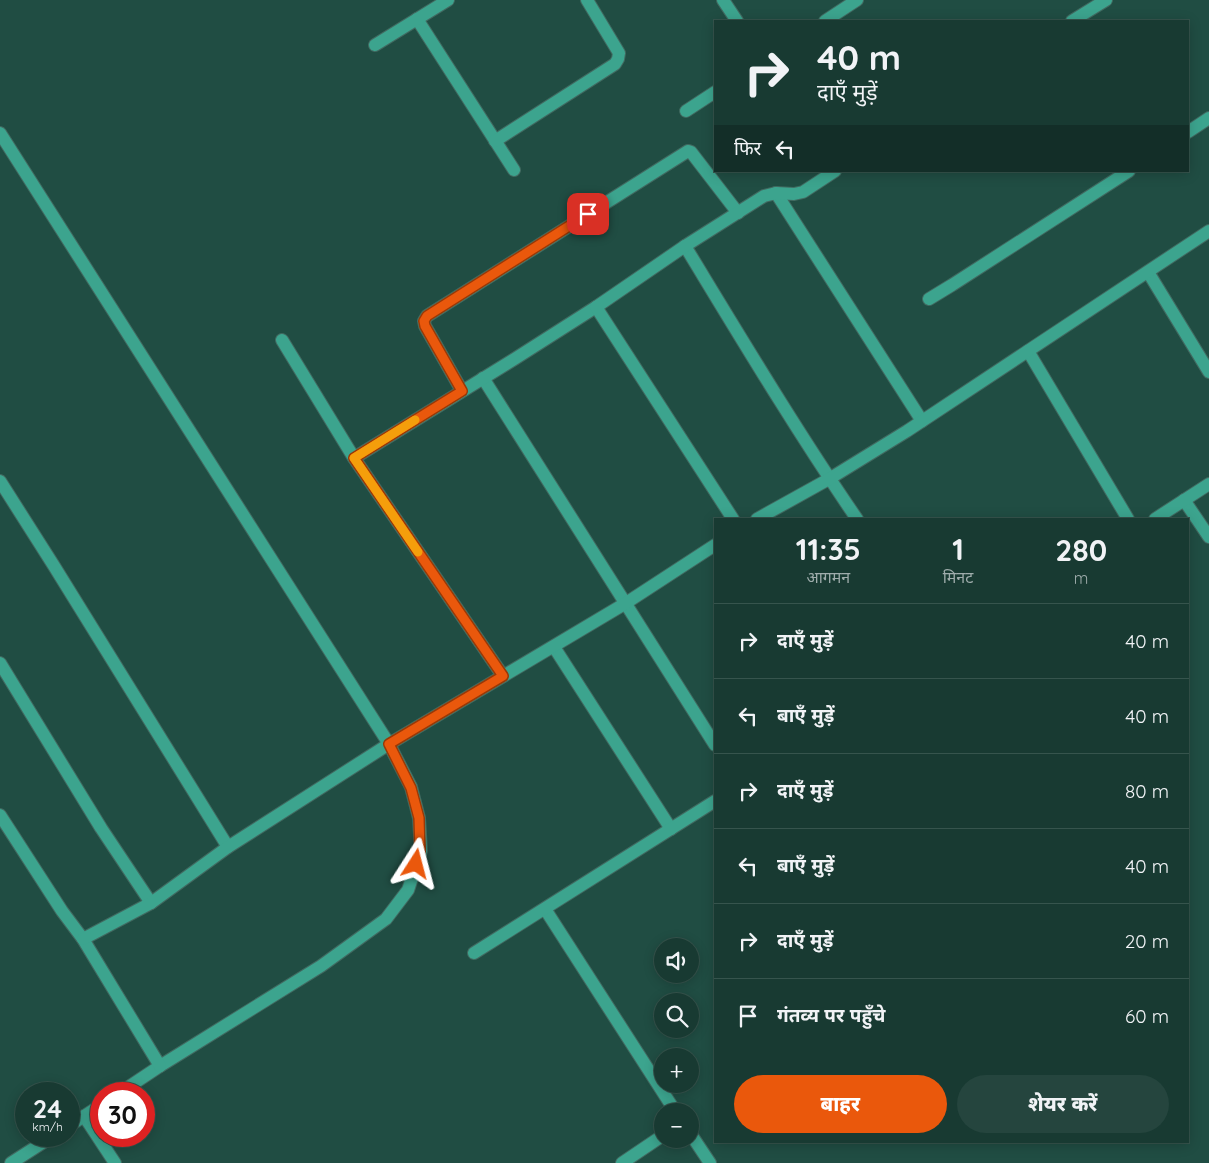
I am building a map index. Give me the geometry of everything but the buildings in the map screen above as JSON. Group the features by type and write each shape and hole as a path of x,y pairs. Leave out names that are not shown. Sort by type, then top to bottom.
{"street":[{"path":"375,45 448,0"},
{"path":"496,141 615,64 619,53 587,0"},
{"path":"723,0 736,20"},
{"path":"827,20 857,0"},
{"path":"1074,20 1106,0"},
{"path":"417,19 514,170"},
{"path":"686,111 714,93"},
{"path":"1189,131 1209,118"},
{"path":"0,133 389,744 411,788 419,818 420,851 408,890 386,919 321,966 136,1082"},
{"path":"462,391 425,326 424,321 427,316 688,151 691,152 738,212"},
{"path":"354,458 596,307 685,246 764,196 776,193 794,194 802,192 833,172"},
{"path":"929,299 1127,172"},
{"path":"776,193 922,421"},
{"path":"759,518 830,479 922,421 1209,230"},
{"path":"685,246 750,355 856,518"},
{"path":"1148,272 1209,372"},
{"path":"596,307 732,518"},
{"path":"282,340 354,458 503,676"},
{"path":"1028,351 1127,518"},
{"path":"483,378 714,743"},
{"path":"0,481 228,847"},
{"path":"1157,518 1209,484"},
{"path":"1184,500 1209,537"},
{"path":"83,939 151,902 228,847 389,744 554,647 714,546"},
{"path":"554,647 671,829"},
{"path":"0,663 101,828 151,902"},
{"path":"474,953 714,802"},
{"path":"0,815 62,911 83,939 160,1066"},
{"path":"545,909 671,1103"},
{"path":"80,1119 90,1112"},
{"path":"84,1116 115,1163"},
{"path":"622,1163 654,1141"},
{"path":"11,1163 36,1147"},
{"path":"699,1147 710,1163"}],"slow traffic":[{"path":"415,420 354,458 418,552"}],"route":[{"path":"416,864 420,851 419,818 411,788 389,744 503,676 354,458 462,391 425,326 424,321 427,316 588,214"}]}
